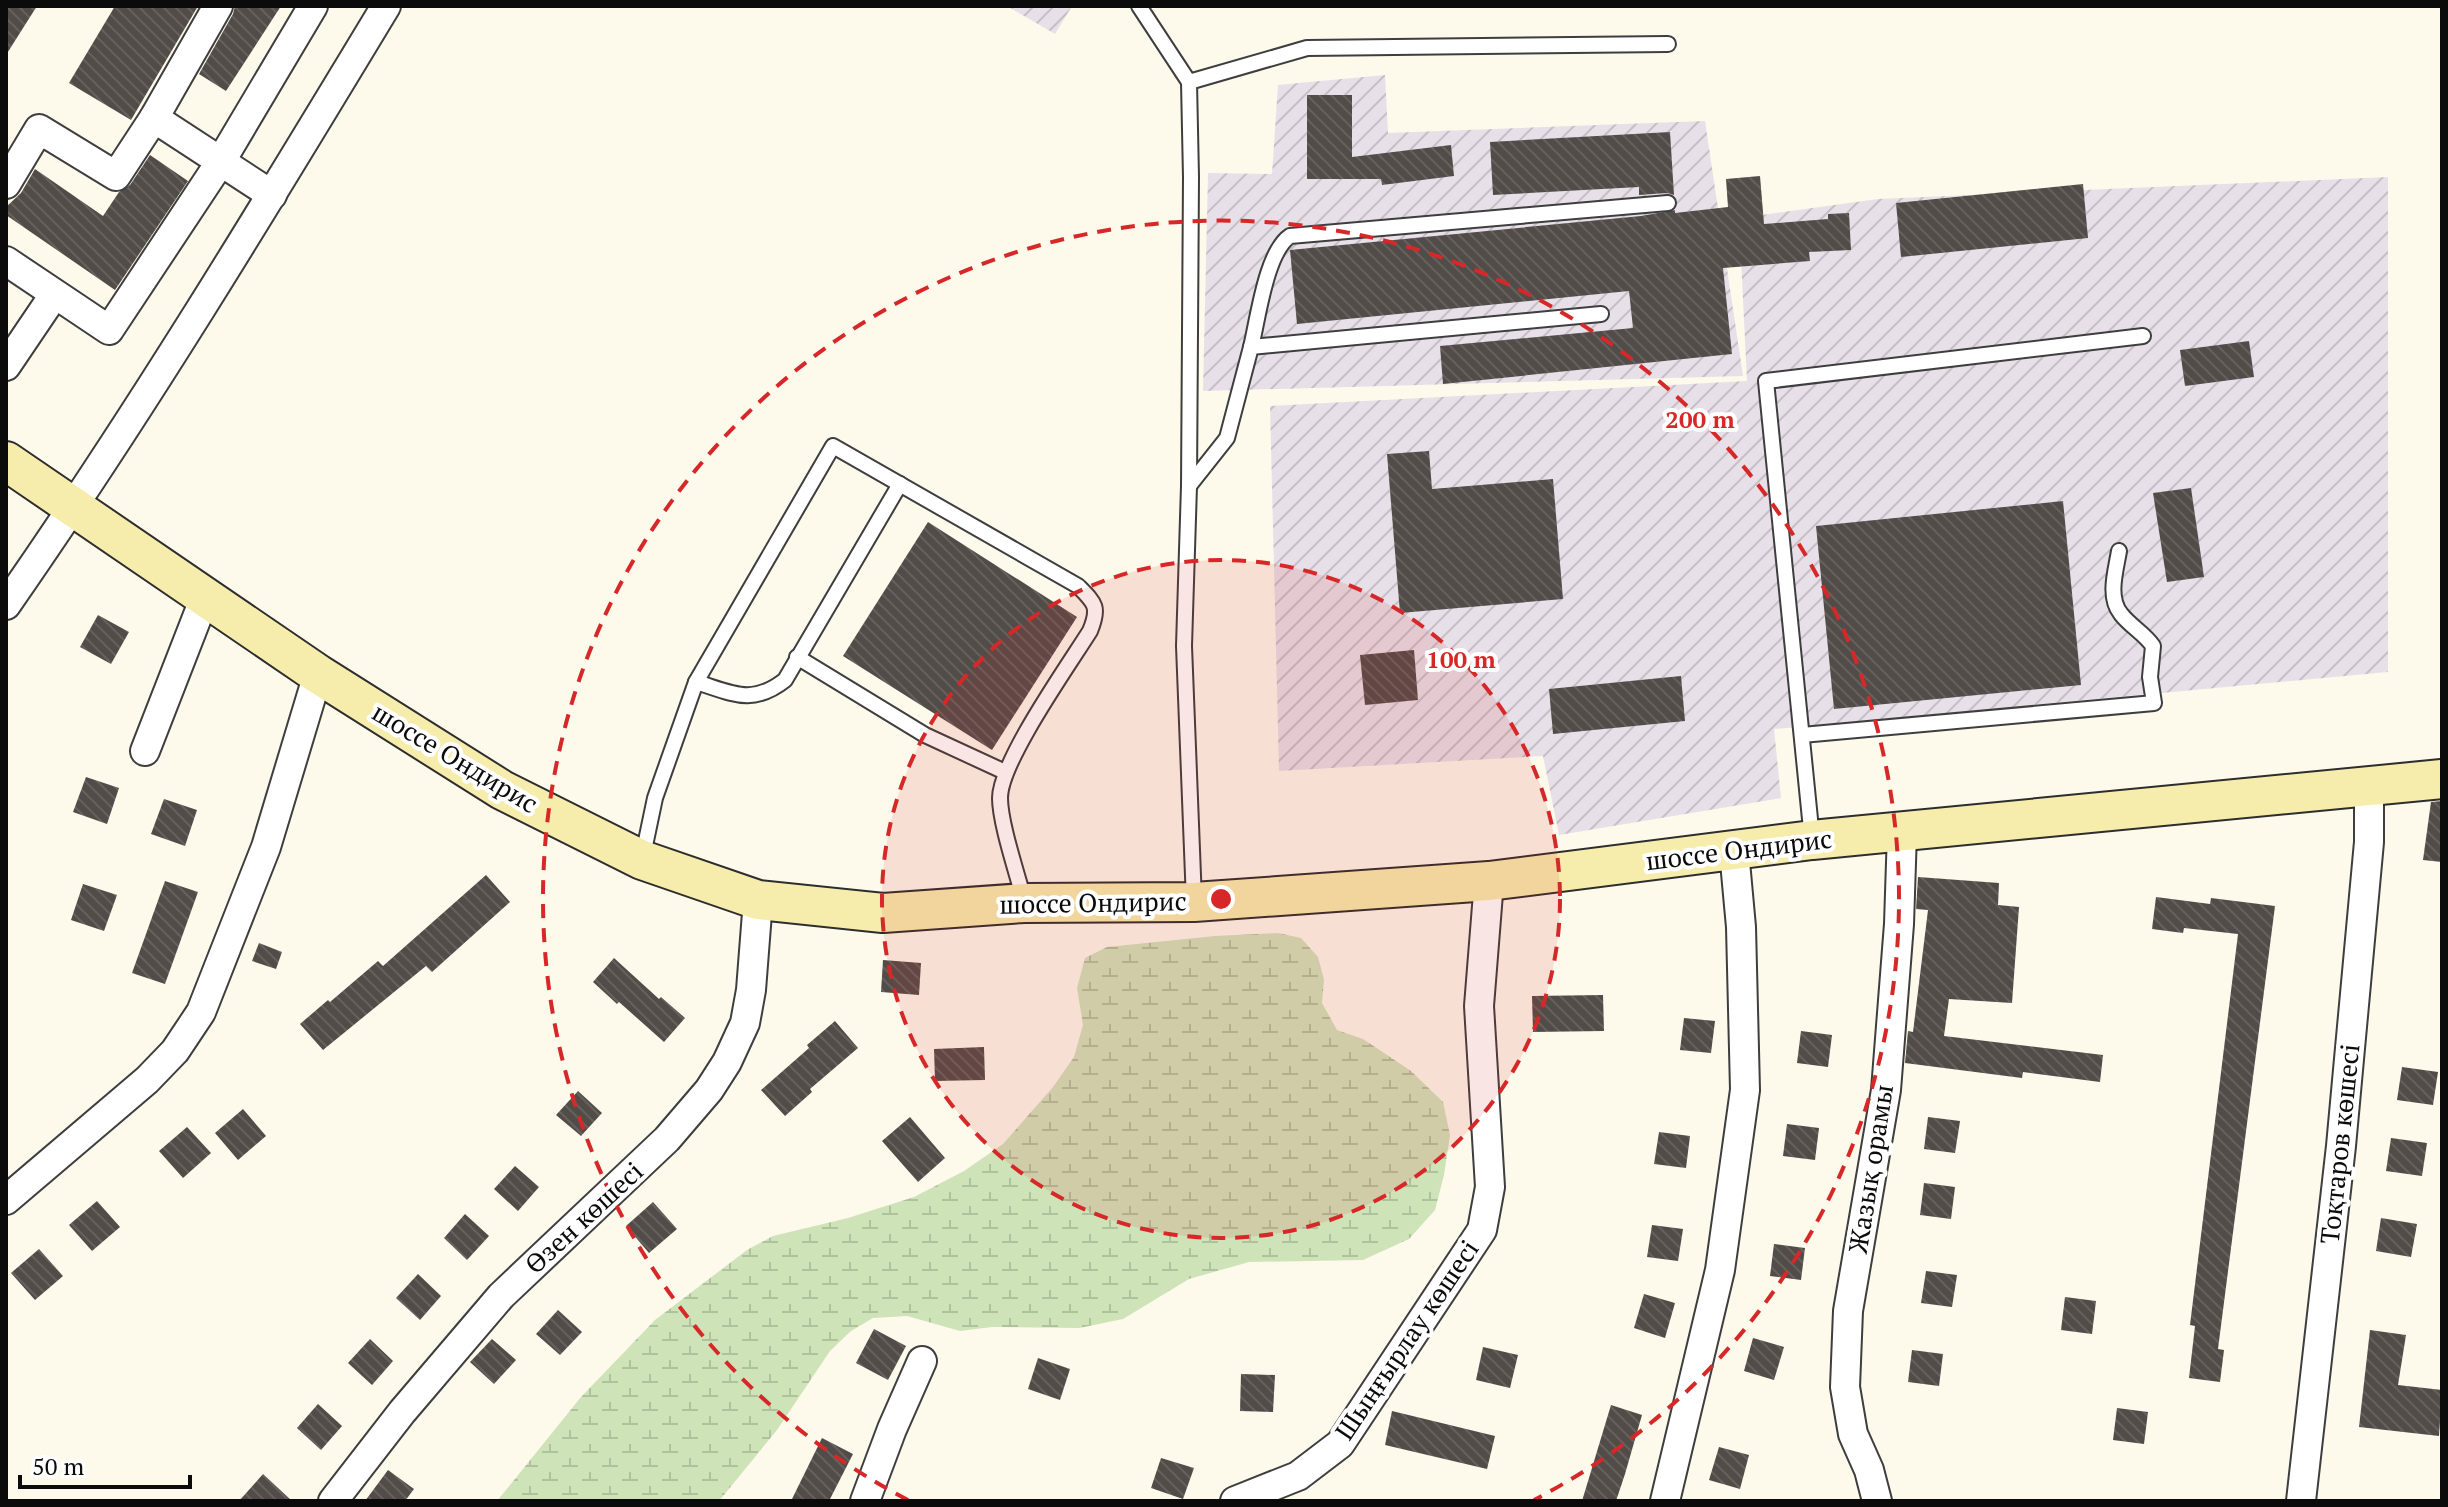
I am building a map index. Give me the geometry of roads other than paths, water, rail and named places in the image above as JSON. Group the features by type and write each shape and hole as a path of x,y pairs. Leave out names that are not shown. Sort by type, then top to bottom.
{"main road":[{"name":"шоссе Ондирис","path":"6,461 318,674 502,790 642,860 758,900 883,913 1024,903 1194,902 1489,881 1812,840 2442,779"}],"street":[{"path":"6,184 39,129 116,176 154,118 218,6"},
{"path":"6,261 109,330 221,161 313,6"},
{"path":"6,605 74,507 272,195 386,6"},
{"path":"154,118 272,195"},
{"path":"6,366 54,295"},
{"path":"145,751 205,597"},
{"path":"6,1200 147,1080 175,1051 201,1012 266,847 318,674"},
{"name":"Тоқтаров көшесі","path":"2301,1501 2344,1116 2369,842 2369,786"},
{"name":"Жазық орамы","path":"1877,1501 1869,1470 1853,1434 1845,1387 1848,1311 1886,1090 1899,924 1902,832"},
{"path":"1665,1501 1720,1270 1745,1090 1741,927 1734,851"},
{"name":"Шыңғырлау көшесі","path":"1235,1501 1298,1476 1340,1444 1482,1230 1490,1187 1479,1006 1489,881"},
{"name":"Өзен көшесі","path":"333,1501 402,1412 501,1296 667,1139 709,1090 727,1062 745,1023 751,990 758,900"},
{"path":"865,1501 922,1361"}],"lane":[{"path":"1139,6 1189,82 1189,486 1184,646 1194,902"},
{"path":"1189,82 1307,48 1668,44"},
{"path":"1189,486 1227,438 1272,263 1278,248 1290,236 1668,203"},
{"path":"1251,347 1601,314"},
{"path":"1812,840 1766,381 2143,336"},
{"path":"642,860 655,798 696,682 833,446 1078,586 1094,602 1096,616 1090,631 1005,772 1000,804 1024,903"},
{"path":"696,682 748,697 770,692 785,680 900,484"},
{"path":"1802,735 2154,703 2150,677 2153,646 2119,613 2113,592 2119,551"},
{"path":"797,657 925,735 1005,772"}]}
